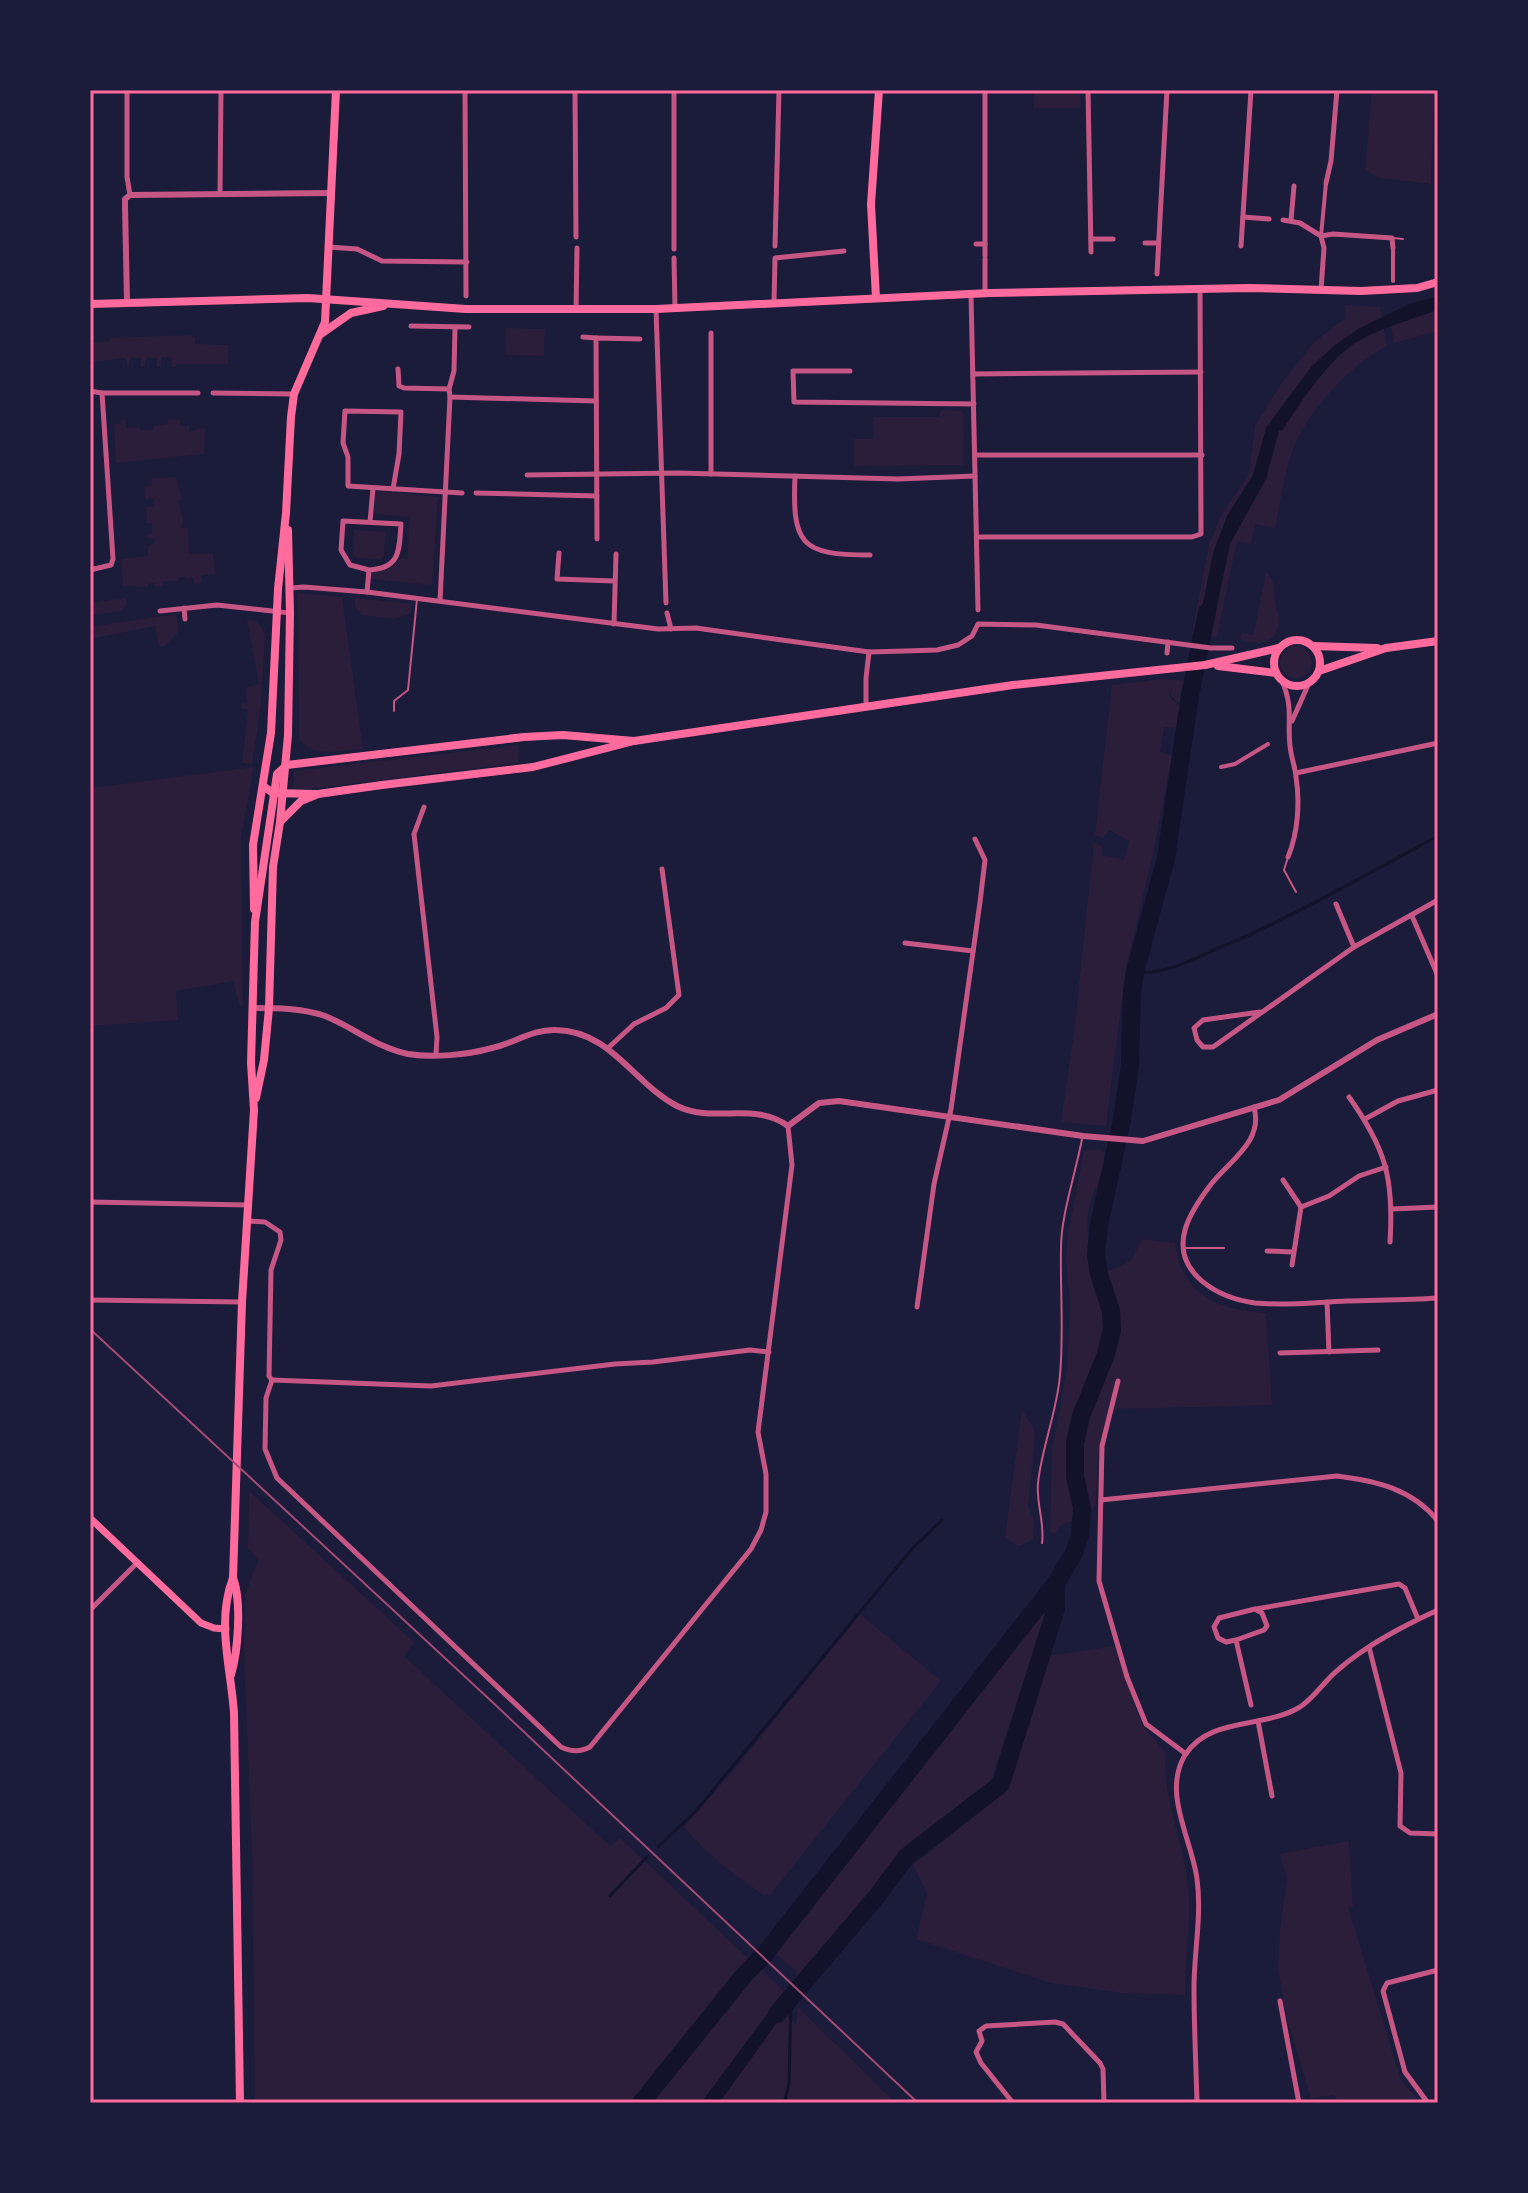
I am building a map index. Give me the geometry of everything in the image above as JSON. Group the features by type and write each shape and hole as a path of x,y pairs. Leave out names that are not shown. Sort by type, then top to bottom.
{"main road":[{"path":"240,2103 234,1713 231,1676 226,1663 226,1629 229,1589 233,1578 242,1302 254,1110 253,845 271,733 281,546 294,394 325,322 336,90"},
{"path":"876,298 871,204 879,90"},
{"path":"90,304 326,298 466,309 675,309 985,293 1408,289 1438,282"},
{"path":"320,335 351,313 392,304"},
{"path":"254,1110 264,1060 269,1008 270,916 287,765 290,613 286,513"},
{"path":"263,786 273,793 318,794 533,767 634,741 866,705 1013,685 1205,665 1279,648 1296,639 1313,646 1389,647 1438,641"},
{"path":"1313,646 1320,658 1319,671"},
{"path":"1205,665 1252,668 1278,676 1294,686 1309,683 1319,671 1389,647"},
{"path":"1278,676 1274,659 1279,648"},
{"path":"255,922 273,793 277,774 287,765 524,737 563,735 634,741"},
{"path":"280,822 297,803 318,794"},
{"path":"90,1518 201,1623 226,1629"},
{"path":"231,1676 235,1664 237,1605 233,1578"}],"street":[{"path":"127,90 127,177 130,195"},
{"path":"220,193 221,90"},
{"path":"465,90 466,296"},
{"path":"575,90 576,237"},
{"path":"674,90 674,249"},
{"path":"775,246 779,90"},
{"path":"985,90 985,293"},
{"path":"1088,90 1091,252"},
{"path":"1157,274 1167,90"},
{"path":"1240,256 1251,90"},
{"path":"1321,291 1324,248 1321,236 1337,90"},
{"path":"1319,178 1327,181"},
{"path":"1291,220 1294,186"},
{"path":"127,301 125,199 130,195 331,193"},
{"path":"1243,217 1269,219"},
{"path":"1283,220 1291,220 1321,236 1392,238 1393,281"},
{"path":"1091,239 1113,239"},
{"path":"1145,243 1157,243"},
{"path":"976,244 985,244"},
{"path":"327,247 357,249 382,261 467,262"},
{"path":"576,310 577,248"},
{"path":"774,305 775,258 844,251"},
{"path":"674,258 675,309"},
{"path":"977,537 1199,535 1202,531 1200,289"},
{"path":"971,294 978,610"},
{"path":"656,309 666,603"},
{"path":"411,326 469,327"},
{"path":"440,601 449,389 454,371 455,328"},
{"path":"711,333 711,474"},
{"path":"583,337 640,339"},
{"path":"596,338 597,539"},
{"path":"398,369 399,386 404,388 449,389"},
{"path":"850,371 793,371 794,402 974,404"},
{"path":"973,374 1201,372"},
{"path":"90,391 198,393"},
{"path":"90,570 111,565 113,559 102,393"},
{"path":"213,393 294,394"},
{"path":"450,397 596,401"},
{"path":"393,489 401,412 345,411 343,443 348,457 348,486 373,488 462,493"},
{"path":"975,455 1202,455"},
{"path":"527,475 711,474 898,479 975,476"},
{"path":"795,476 795,522 807,543 824,553 870,555"},
{"path":"370,522 373,488"},
{"path":"476,493 597,496"},
{"path":"343,521 401,524 399,552 394,561 387,567 369,570 350,565 341,550 343,521"},
{"path":"559,553 557,579 614,581"},
{"path":"614,624 616,554"},
{"path":"367,592 369,570"},
{"path":"288,588 297,586 367,592 614,624 696,628 869,652 949,649 965,642 978,624 1036,625 1192,646 1232,648"},
{"path":"160,611 217,605 290,613"},
{"path":"184,608 185,619"},
{"path":"667,613 671,629"},
{"path":"1167,653 1168,642"},
{"path":"866,705 869,652"},
{"path":"1278,676 1288,694 1290,748 1296,773 1298,806 1288,857"},
{"path":"1291,722 1309,683"},
{"path":"1296,773 1438,743"},
{"path":"1221,767 1235,764 1268,744"},
{"path":"424,807 414,834 437,1037 436,1054"},
{"path":"917,1307 985,860 975,839"},
{"path":"608,1048 634,1024 666,1008 679,995 662,869"},
{"path":"1260,1012 1203,1020 1194,1028 1197,1040 1203,1047 1213,1047 1354,947 1438,900"},
{"path":"1336,904 1354,947"},
{"path":"1412,916 1438,976"},
{"path":"905,943 973,951"},
{"path":"247,1221 265,1222 280,1232 281,1240 271,1270 269,1376 272,1380 266,1398 265,1440 270,1464 277,1478 561,1747 583,1751 590,1747 751,1549 761,1530 767,1495 758,1432 792,1165 788,1126 766,1114 709,1115 679,1107 665,1099 608,1048 584,1034 553,1029 523,1036 495,1048 436,1054 400,1052 322,1015 252,1008"},
{"path":"788,1126 811,1108 827,1101 1135,1142 1283,1098 1377,1040 1438,1014"},
{"path":"1365,1119 1398,1101 1438,1090"},
{"path":"1349,1097 1365,1119 1386,1167 1392,1209 1390,1242"},
{"path":"1254,1107 1255,1130 1241,1153 1209,1187 1185,1229 1184,1248 1188,1265 1205,1285 1218,1293 1256,1303 1438,1298"},
{"path":"1301,1207 1329,1196 1359,1176 1386,1167"},
{"path":"1283,1180 1301,1207 1292,1265"},
{"path":"90,1202 248,1205"},
{"path":"1392,1209 1438,1207"},
{"path":"1267,1251 1292,1252"},
{"path":"90,1300 242,1302"},
{"path":"1327,1302 1329,1352"},
{"path":"272,1380 431,1386 750,1350 769,1352"},
{"path":"1280,1353 1378,1350"},
{"path":"1118,1381 1102,1446 1099,1581 1127,1677 1146,1724 1186,1754"},
{"path":"1101,1500 1337,1476 1375,1483 1410,1496 1438,1521"},
{"path":"90,1610 137,1563"},
{"path":"1255,1609 1266,1618 1264,1630 1226,1642 1218,1638 1215,1622 1219,1618 1255,1609 1399,1584 1405,1588 1418,1619"},
{"path":"1197,2103 1194,1990 1198,1886 1176,1796 1180,1767 1186,1754 1199,1740 1217,1729 1258,1721 1300,1707 1340,1668 1369,1647 1438,1610"},
{"path":"1236,1640 1251,1705"},
{"path":"1369,1647 1401,1773 1400,1826 1410,1833 1438,1834"},
{"path":"1258,1721 1272,1796"},
{"path":"1428,2103 1405,2072 1383,1991 1387,1983 1438,1970"},
{"path":"1280,2001 1299,2103"},
{"path":"1013,2103 981,2063 976,2052 982,2041 979,2031 986,2026 1063,2024 1103,2069 1104,2103"},
{"path":"90,2089 91,2103"}],"lane":[{"path":"1392,238 1403,239"},
{"path":"394,711 394,701 408,690 417,598"},
{"path":"1288,857 1284,870 1296,892"},
{"path":"1042,1543 1044,1530 1038,1492 1042,1450 1056,1405 1063,1334 1061,1246 1083,1136"},
{"path":"1184,1248 1224,1248"}],"shaded area":[{"path":"1034,90 1080,90 1081,108 1034,108"},
{"path":"1372,90 1434,90 1431,184 1381,178 1365,170"},
{"path":"1438,296 1438,310 1376,332 1347,349 1316,382 1283,430 1279,431 1266,479 1230,544 1214,621 1208,635 1197,634 1213,553 1227,516 1253,475 1266,428 1312,366 1334,346 1382,317"},
{"path":"1346,305 1380,307 1387,346 1344,378 1307,423 1288,464 1275,528 1255,524 1251,544 1237,541 1217,637 1192,634 1209,544 1222,514 1249,474 1255,425 1281,384 1314,342 1346,318"},
{"path":"1438,310 1438,331 1394,343 1391,326"},
{"path":"506,328 545,329 544,356 505,355"},
{"path":"195,337 195,344 228,345 228,364 177,364 172,367 172,358 161,357 161,367 157,367 157,358 146,358 145,367 141,367 141,358 130,358 129,367 126,358 92,362 90,343 109,341 110,338"},
{"path":"943,410 964,414 963,465 854,466 854,439 873,439 874,417 939,417"},
{"path":"126,419 126,428 140,427 140,430 153,430 154,426 168,424 168,419 180,420 180,426 189,426 189,431 205,428 204,454 116,463 114,424 121,424 121,420"},
{"path":"176,477 182,498 178,501 183,519 181,528 188,528 189,554 213,554 215,574 202,575 202,583 194,584 194,578 185,577 178,578 178,581 163,581 163,586 155,586 154,583 148,584 148,587 123,586 121,559 148,556 148,546 155,542 155,538 148,538 147,535 152,534 152,523 147,523 146,507 154,506 154,498 145,499 144,486 152,485 152,478"},
{"path":"378,491 438,497 432,585 371,579 371,573 388,568 401,558 407,559 410,517 375,514 375,494"},
{"path":"354,530 386,532 384,556 381,559 356,558 353,554"},
{"path":"1266,572 1274,586 1278,629 1266,642 1253,643 1240,639 1241,633 1253,635"},
{"path":"298,593 342,597 363,749 319,751 311,749 299,739"},
{"path":"126,598 127,604 122,611 90,615 90,604"},
{"path":"355,598 412,604 410,614 394,619 362,615 355,606"},
{"path":"176,614 179,631 165,646 159,647 155,626 90,639 90,627"},
{"path":"247,619 259,624 265,635 261,704 252,764 242,763 248,709 242,709 241,704 247,702 245,688 259,684"},
{"path":"1296,646 1307,651 1312,662 1307,673 1296,678 1285,673 1280,662 1285,651"},
{"path":"1162,679 1189,681 1183,706 1171,696 1172,686 1169,696 1181,708 1178,728 1164,727 1160,752 1172,756 1126,968 1106,1126 1061,1122 1094,842 1102,847 1102,855 1124,860 1129,841 1109,830 1103,838 1095,835 1112,685"},
{"path":"518,745 519,763 293,791 294,771"},
{"path":"254,767 241,837 243,1006 240,1006 233,981 176,991 178,1020 90,1026 90,788"},
{"path":"1100,1149 1104,1153 1103,1168 1089,1207 1091,1261 1108,1271 1131,1261 1142,1239 1175,1243 1186,1276 1205,1297 1232,1308 1266,1313 1272,1405 1118,1409 1107,1413 1098,1458 1096,1505 1086,1517 1064,1523 1054,1534 1050,1532 1052,1449 1067,1369 1070,1302 1066,1259 1068,1233 1084,1151"},
{"path":"1022,1409 1034,1429 1035,1438 1028,1506 1034,1520 1033,1540 1019,1546 1005,1538"},
{"path":"249,1491 414,1642 404,1656 610,1846 620,1838 750,1960 741,1971 748,1979 760,1968 784,1991 774,2004 796,2025 798,2007 896,2103 255,2103 252,1853 244,1657 245,1595 258,1560 248,1548"},
{"path":"1048,1608 989,1786 908,1850 795,1978 797,1972 776,1954 772,1956 945,1734"},
{"path":"860,1614 941,1681 771,1894 764,1895 721,1864 684,1827"},
{"path":"1115,1646 1142,1725 1166,1753 1167,1784 1189,1891 1185,1995 1123,1993 1051,1983 916,1939 927,1894 913,1865 999,1797 1016,1762 1026,1728 1031,1728 1029,1720 1047,1656"},
{"path":"1349,1841 1353,1906 1348,1907 1401,2080 1421,2103 1339,2103 1334,2095 1311,2098 1287,2019 1278,1969 1287,1879 1280,1854"},
{"path":"784,1991 794,1997 719,2103 701,2103"}],"waterway":[{"path":"641,2103 745,1974 764,1955 1056,1583 1074,1553 1080,1535 1082,1508 1075,1476 1075,1443 1081,1416 1106,1354 1112,1330 1111,1311 1096,1254 1130,1065 1132,991 1166,858 1190,695 1207,612"},
{"path":"1135,972 1155,972 1175,967 1241,939 1438,836"},
{"path":"658,1847 695,1812 912,1549 942,1520"},
{"path":"777,2014 906,1857 1001,1784 1056,1608 1056,1583"},
{"path":"610,1896 647,1857"},
{"path":"784,2103 789,2084 791,1999"}],"tram line":[{"path":"90,1329 918,2103"}]}
